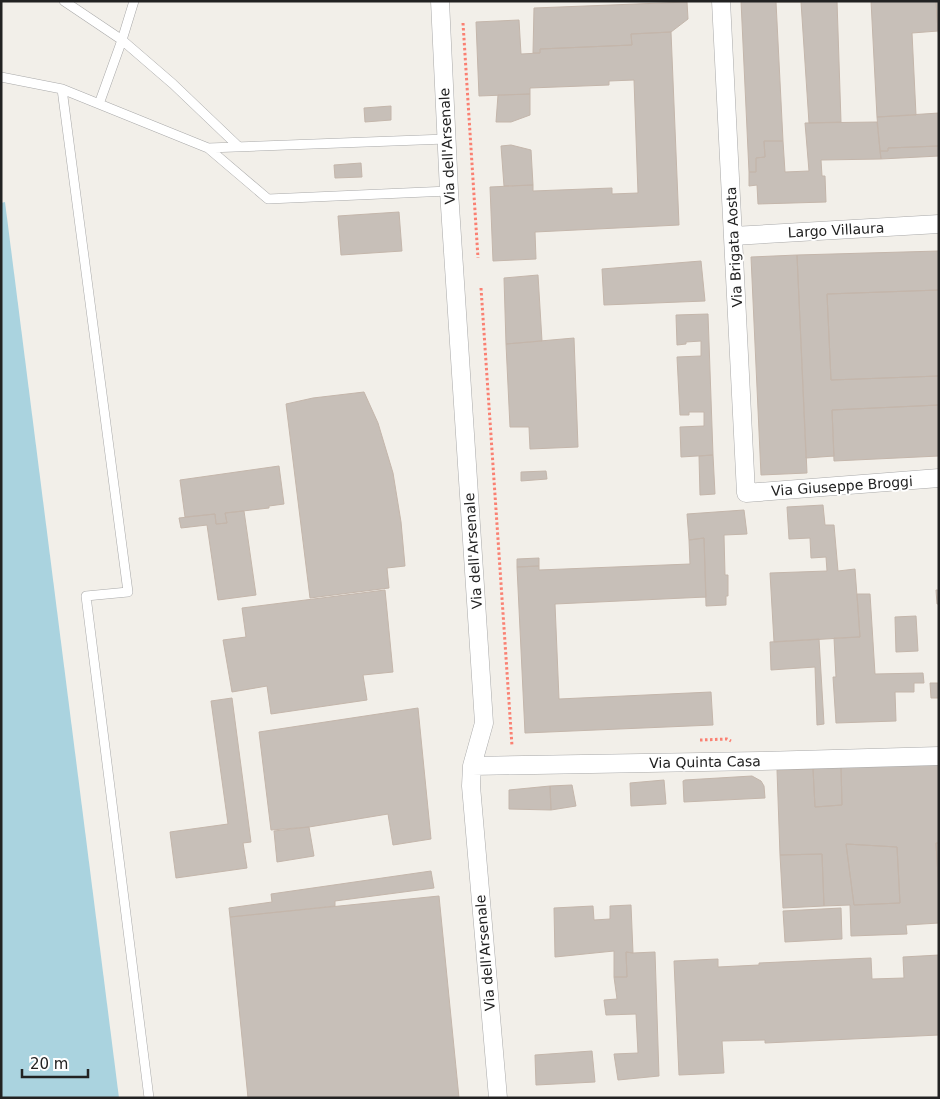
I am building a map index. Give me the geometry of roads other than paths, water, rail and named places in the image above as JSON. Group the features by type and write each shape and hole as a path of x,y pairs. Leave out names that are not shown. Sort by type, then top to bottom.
{"street":[{"name":"Via dell'Arsenale","path":"440,1 446,139 484,723 472,766 471,786 498,1098"},
{"name":"Via Brigata Aosta","path":"722,1 746,493"},
{"name":"Largo Villaura","path":"733,236 939,224"},
{"name":"Via Giuseppe Broggi","path":"746,493 939,478"},
{"name":"Via Quinta Casa","path":"472,766 939,756"}],"lane":[{"path":"64,1 122,40 173,84 239,147"},
{"path":"99,104 134,1"},
{"path":"1,77 62,89 208,148 268,199 450,192"},
{"path":"62,89 128,592 86,596 149,1098"},
{"path":"208,148 446,139"}],"water":[{"path":"5,202 119,1098 1,1098 1,203"}]}
